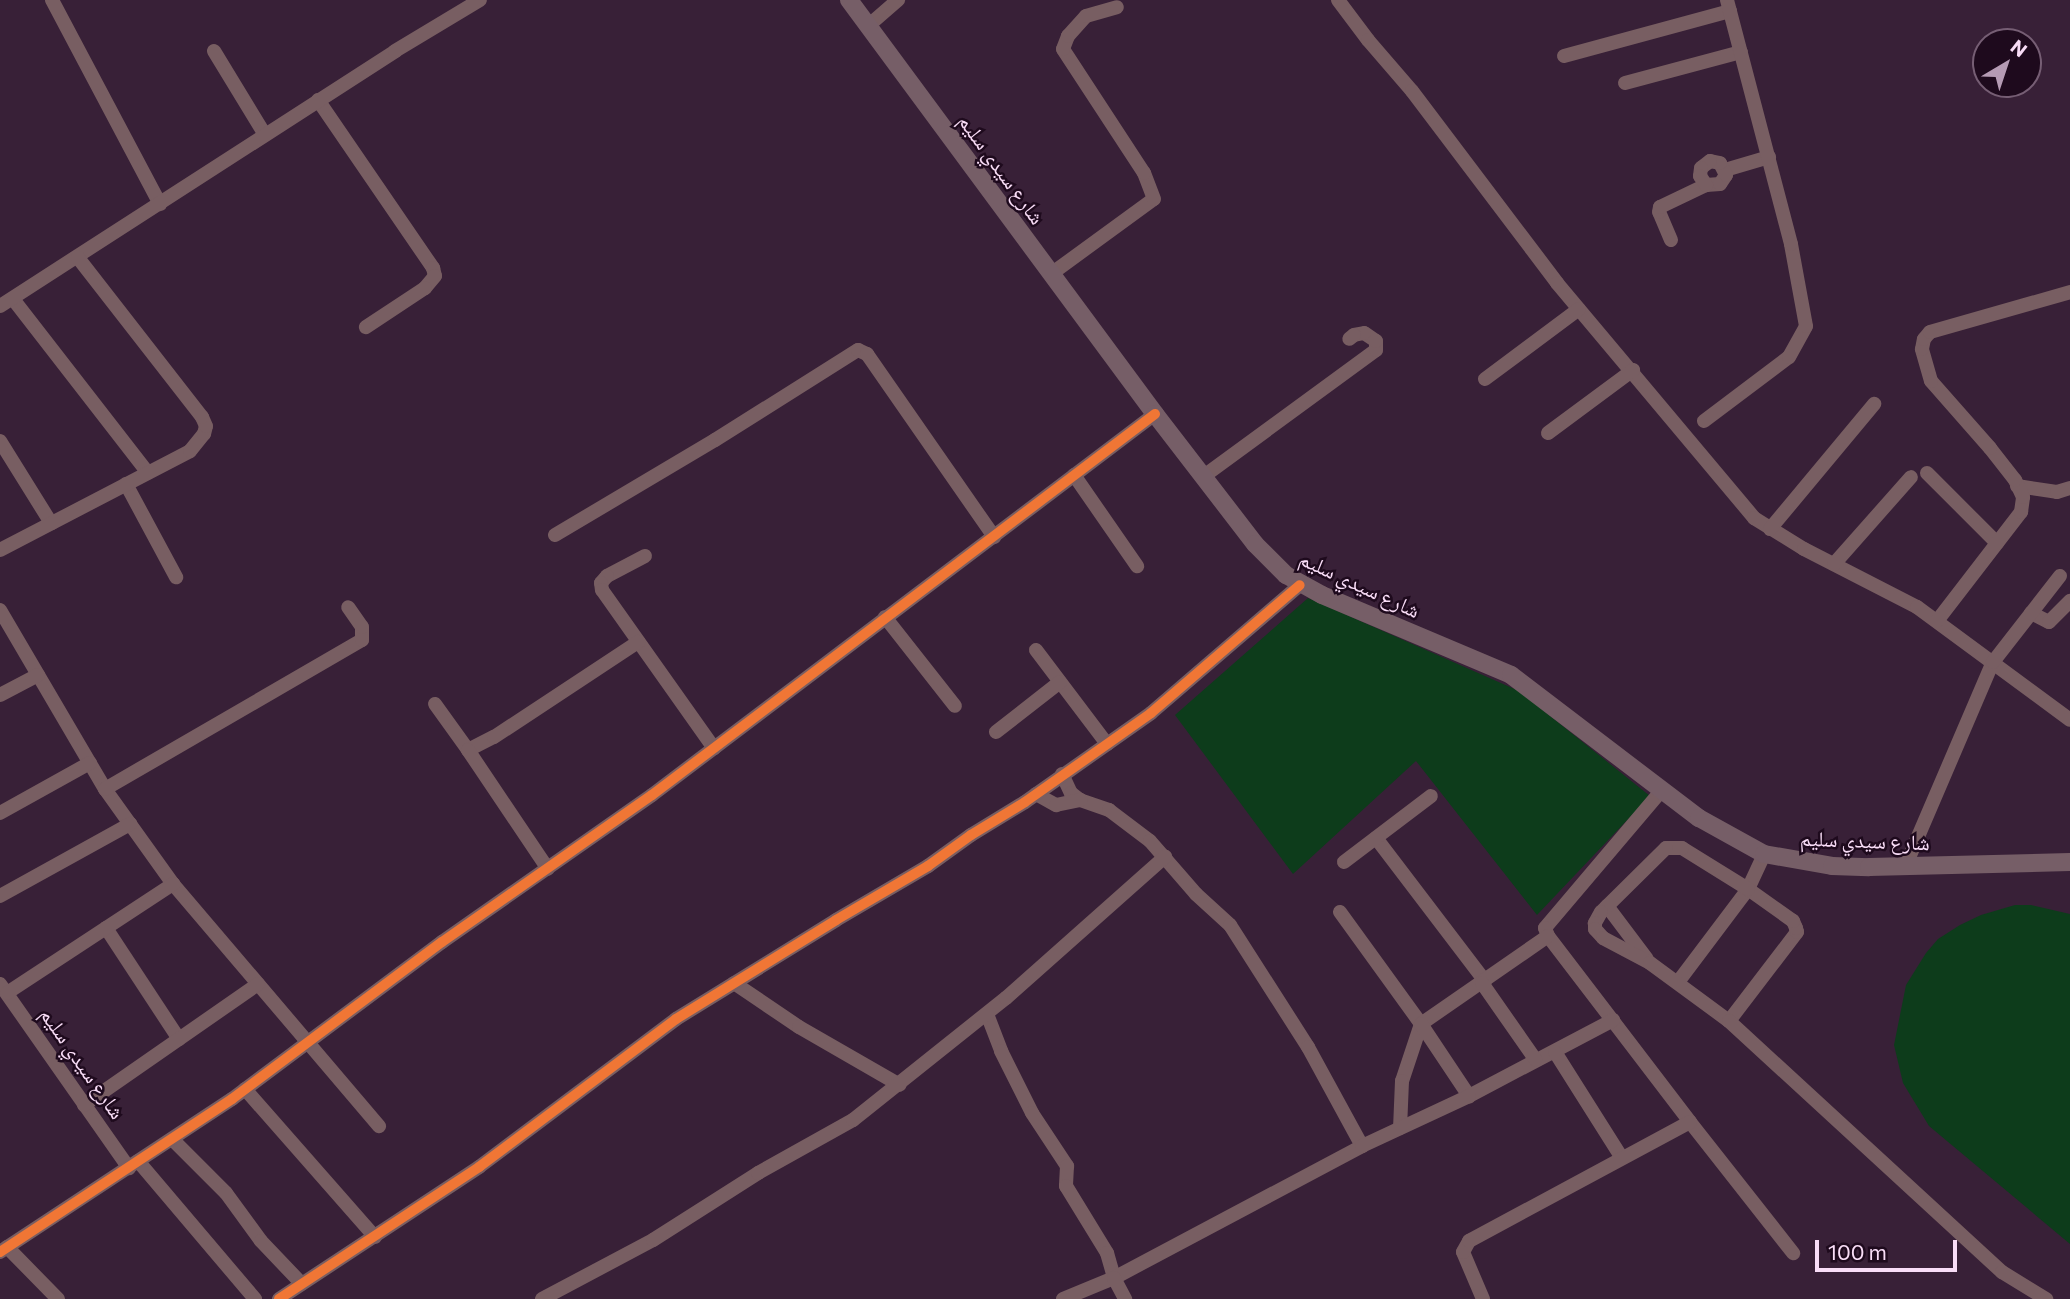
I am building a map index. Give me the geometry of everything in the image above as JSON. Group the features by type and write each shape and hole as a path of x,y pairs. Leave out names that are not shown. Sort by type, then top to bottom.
{"main road":[{"name":"شارع سيدي سليم","path":"849,0 1155,414 1255,544 1272,563 1300,584 1511,675 1718,831 1764,854 1832,866 1905,867 2070,862"}],"street":[{"path":"52,0 160,204"},
{"path":"148,472 6,302 78,258 318,100 480,0"},
{"path":"868,26 898,0"},
{"path":"1338,0 1412,91 1579,309 1633,370 1741,503 1770,529 1937,621 2070,720"},
{"path":"1564,56 1729,5 1791,244 1806,326 1789,358 1704,421"},
{"path":"1052,274 1154,200 1144,173 1063,49 1068,36 1086,16 1117,7"},
{"path":"214,51 265,135"},
{"path":"1625,83 1741,52"},
{"path":"318,100 433,268 435,276 425,288 366,327"},
{"path":"1725,170 1769,157"},
{"path":"1671,240 1659,212 1660,207 1706,185 1720,184 1725,178 1725,170 1718,162 1705,164 1700,174 1706,185"},
{"path":"0,550 190,451 200,442 206,426 202,417 78,258"},
{"path":"1937,621 2021,512 2023,497 1962,414 1931,381 1922,349 1930,332 2070,292"},
{"path":"1485,379 1579,309"},
{"path":"1204,476 1376,350 1376,341 1364,333 1349,339"},
{"path":"555,536 715,440 858,349 867,354 993,537"},
{"path":"1548,433 1633,370"},
{"path":"1770,529 1874,404"},
{"path":"58,1299 4,1250 245,1089 307,1041 548,869 713,748 1155,414"},
{"path":"0,441 51,523"},
{"path":"1927,473 1997,543"},
{"path":"1074,475 1137,566"},
{"path":"1834,565 1910,477"},
{"path":"126,484 176,577"},
{"path":"2017,486 2057,492 2070,488"},
{"path":"645,556 607,576 601,583 602,590 713,748"},
{"path":"1905,867 1993,662 2060,576"},
{"path":"279,1299 480,1167 634,1048 734,983 928,866 1036,794 1151,713 1300,584"},
{"path":"2031,613 2049,622 2070,601"},
{"path":"105,789 362,640 362,627 348,607"},
{"path":"0,610 105,789 173,884 379,1126"},
{"path":"885,617 955,706"},
{"path":"468,750 494,737 638,642"},
{"path":"1036,650 1107,744"},
{"path":"0,695 38,674"},
{"path":"996,732 1060,682"},
{"path":"435,704 548,869"},
{"path":"0,813 90,763"},
{"path":"1062,774 1065,785 1080,800 1121,818 1165,858 1244,944 1308,1046 1362,1146"},
{"path":"1662,790 1547,923 1548,936 1793,1253"},
{"path":"1036,794 1056,805 1080,800"},
{"path":"1344,862 1431,796"},
{"path":"0,896 130,824"},
{"path":"1376,838 1484,982 1535,1059"},
{"path":"1729,1021 1797,932 1793,921 1682,848 1666,848 1607,906 1595,923 1595,929 1602,939 1650,963 1729,1021 2002,1272 2046,1299"},
{"path":"1678,982 1748,889 1764,854"},
{"path":"542,1299 642,1246 758,1173 804,1150 853,1120 987,1014 1165,858"},
{"path":"3,989 106,928 173,884"},
{"path":"1607,906 1650,963"},
{"path":"1340,912 1469,1096"},
{"path":"106,928 179,1039"},
{"path":"1400,1128 1402,1081 1421,1024 1548,936"},
{"path":"734,983 799,1027 900,1085"},
{"path":"84,1105 258,984"},
{"name":"شارع سيدي سليم","path":"3,989 84,1105 134,1165 255,1299"},
{"path":"987,1014 1000,1051 1031,1113 1067,1166 1064,1177 1066,1186 1107,1254 1114,1278 1125,1299"},
{"path":"1063,1299 1114,1278 1362,1146 1469,1096 1613,1020"},
{"path":"1555,1052 1622,1157"},
{"path":"245,1089 375,1237"},
{"path":"1483,1299 1463,1252 1469,1241 1690,1122"},
{"path":"173,1139 226,1193 261,1241 302,1284"}],"green space":[{"path":"1308,598 1519,691 1650,796 1537,915 1416,761 1293,874 1175,715"},
{"path":"2015,905 2031,905 2070,914 2070,1244 1929,1126 1903,1083 1894,1045 1906,985 1938,939 1981,915"}],"cycle path":[{"path":"0,1252 232,1099 442,942 652,795 1155,414"},
{"path":"279,1299 479,1167 676,1019 928,866 971,835 1025,802 1151,713 1300,585"}]}
